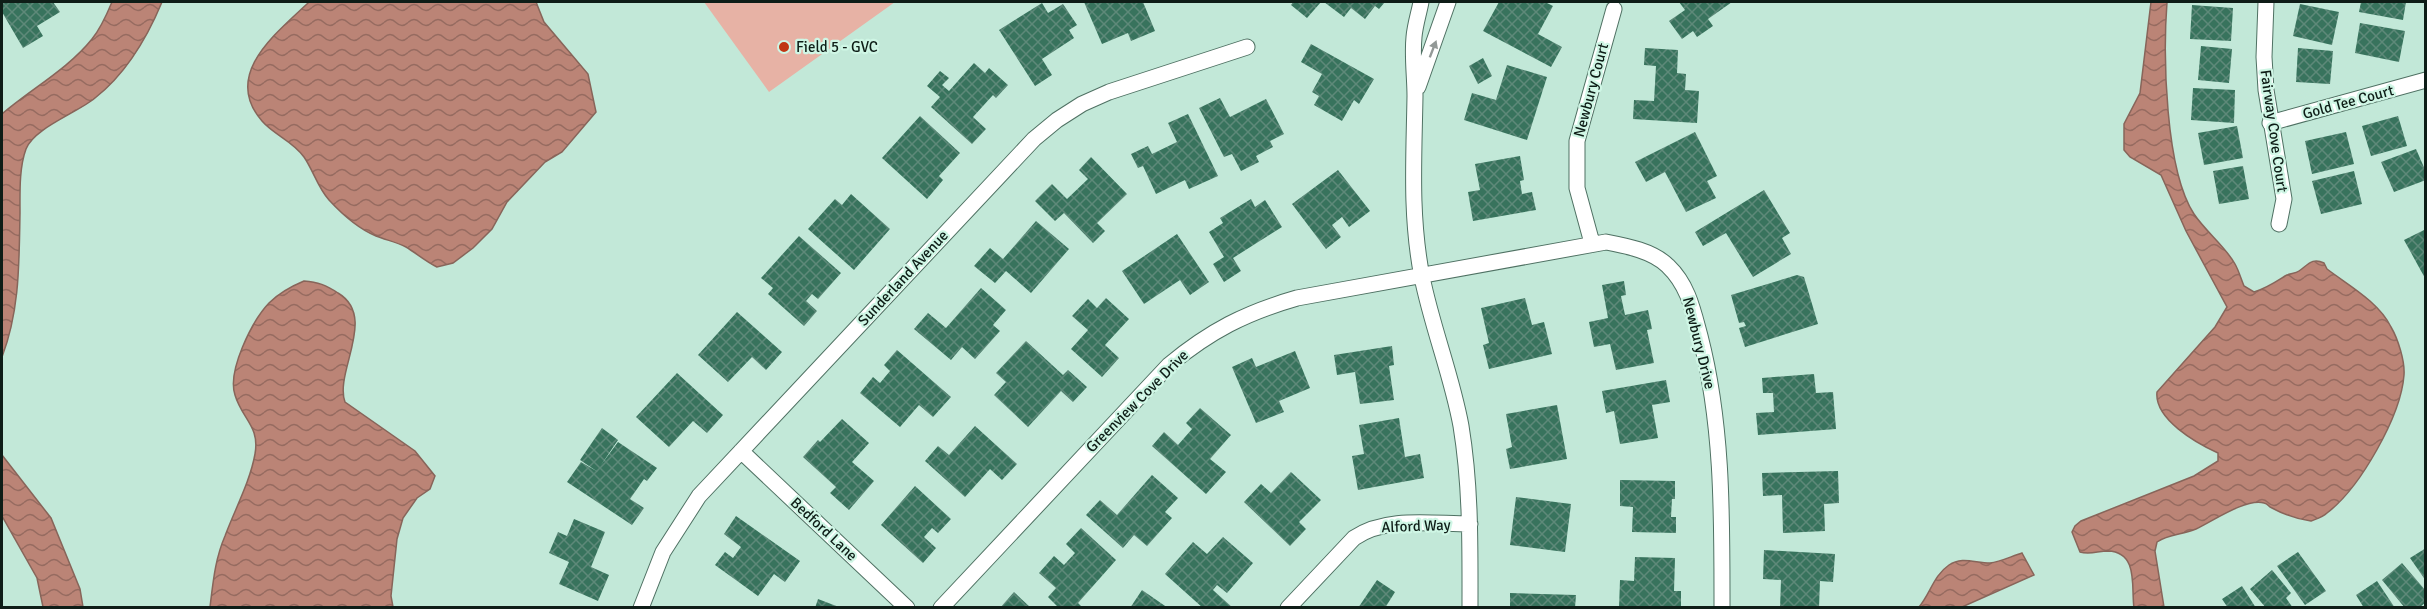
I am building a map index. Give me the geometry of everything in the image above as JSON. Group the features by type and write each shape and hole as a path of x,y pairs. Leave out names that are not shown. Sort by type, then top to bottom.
{"street":[{"path":"1421,2 1414,38 1415,95 1412,172 1414,221 1422,275 1460,424 1467,471 1470,524 1470,608"},
{"path":"1415,95 1448,2"},
{"name":"Fairway Cove Court","path":"2266,2 2264,57 2270,123 2284,199 2279,224"},
{"name":"Newbury Court","path":"1592,243 1577,188 1577,147 1614,9"},
{"name":"Sunderland Avenue","path":"641,608 663,552 699,496 1034,139 1057,120 1082,104 1109,92 1247,46"},
{"name":"Gold Tee Court","path":"2270,123 2426,80"},
{"name":"Newbury Drive","path":"1422,275 1606,242 1659,258 1678,278 1691,303 1711,389 1719,445 1722,502 1722,608"},
{"name":"Greenview Cove Drive","path":"941,608 1168,365 1197,342 1228,323 1261,308 1297,298 1422,275"},
{"name":"Bedford Lane","path":"741,451 907,608"},
{"name":"Alford Way","path":"1288,608 1353,538 1365,531 1391,524 1470,524"}],"shaded area":[{"name":"Field 5 - GVC","path":"704,2 895,2 769,92"}],"water":[{"path":"112,2 162,2 143,42 117,78 87,104 38,134 26,149 20,181 19,268 15,304 2,357 2,114 82,50 98,30"},
{"path":"309,2 536,2 544,22 588,74 596,112 562,152 545,162 507,202 492,229 473,248 453,263 437,267 406,247 370,233 345,215 325,195 300,151 267,126 251,104 248,87 251,71 258,55"},
{"path":"2151,2 2167,2 2165,51 2168,111 2177,170 2184,194 2194,214 2231,257 2244,286 2254,292 2297,272 2313,261 2324,263 2327,269 2362,295 2386,318 2398,344 2404,375 2395,410 2377,450 2353,487 2340,502 2319,518 2311,521 2286,514 2266,503 2257,502 2239,507 2196,529 2162,539 2157,542 2155,551 2164,607 2134,608 2132,572 2125,558 2118,553 2108,551 2080,552 2072,532 2081,521 2194,476 2218,461 2218,453 2188,436 2169,421 2162,412 2157,392 2215,327 2227,307 2186,231 2161,175 2130,157 2124,150 2124,124 2140,93"},
{"path":"304,281 322,284 338,293 349,303 354,316 355,330 343,390 345,402 415,451 435,476 430,489 417,498 403,518 397,539 391,596 393,607 210,607 219,553 246,485 255,454 253,429 238,403 233,385 238,360 262,311 285,290"},
{"path":"2,455 51,518 80,589 83,607 43,607 37,578 2,516"},
{"path":"2022,553 2034,575 1962,607 1919,607 1936,579 1954,562 1964,560 1990,563"}],"building":[{"path":"2,2 53,2 60,12 37,26 43,36 23,48 2,12"},
{"path":"1084,2 1143,2 1155,31 1131,41 1128,33 1102,44"},
{"path":"1293,2 1321,2 1307,18 1291,5"},
{"path":"1324,2 1385,2 1379,9 1375,6 1365,19 1351,8 1344,17"},
{"path":"1499,2 1545,2 1553,6 1538,34 1562,47 1551,67 1483,31"},
{"path":"1679,2 1732,2 1708,19 1713,26 1697,37 1693,31 1682,39 1669,21 1685,10"},
{"path":"2361,2 2406,2 2403,20 2359,12"},
{"path":"1042,3 1048,13 1063,4 1077,25 1069,30 1074,38 1042,59 1052,75 1035,86 999,30"},
{"path":"2300,4 2339,12 2332,45 2293,36"},
{"path":"2192,5 2233,8 2231,41 2190,39"},
{"path":"2360,23 2405,31 2399,62 2355,53"},
{"path":"1311,44 1374,79 1359,104 1354,100 1342,121 1314,105 1319,96 1312,92 1322,74 1301,62"},
{"path":"2201,46 2232,49 2229,83 2198,80"},
{"path":"1645,48 1678,50 1677,73 1686,74 1685,90 1699,91 1697,123 1633,119 1634,100 1654,101 1656,66 1644,65"},
{"path":"2298,48 2333,51 2330,84 2296,82"},
{"path":"1483,58 1492,76 1478,84 1469,66"},
{"path":"974,63 985,73 989,68 1008,85 996,98 993,95 973,117 986,129 972,144 931,107 940,97 927,86 940,71 949,78 942,85 949,91"},
{"path":"1507,65 1547,77 1527,140 1464,120 1472,93 1496,100"},
{"path":"2193,88 2235,90 2234,123 2191,120"},
{"path":"1220,98 1230,117 1266,99 1284,134 1270,141 1273,147 1256,156 1259,162 1241,171 1232,154 1224,157 1199,108"},
{"path":"1188,114 1218,176 1189,189 1185,180 1156,194 1143,166 1138,168 1131,154 1148,146 1152,154 1177,142 1168,123"},
{"path":"920,116 960,153 939,176 943,180 927,199 882,158"},
{"path":"2398,116 2407,146 2371,156 2362,126"},
{"path":"2237,126 2243,158 2204,165 2198,133"},
{"path":"1695,132 1717,176 1707,181 1716,198 1686,212 1665,172 1646,182 1635,162"},
{"path":"2346,132 2354,164 2312,174 2305,141"},
{"path":"2416,149 2426,172 2426,180 2394,192 2381,162"},
{"path":"1520,156 1524,180 1520,181 1522,194 1532,192 1536,210 1473,221 1468,192 1480,190 1475,164"},
{"path":"1091,157 1127,194 1097,223 1105,231 1093,243 1064,213 1055,221 1035,201 1052,184 1067,199 1088,179 1079,170"},
{"path":"2243,166 2249,199 2219,204 2213,171"},
{"path":"1338,170 1370,211 1349,227 1342,217 1332,225 1341,237 1326,249 1292,204"},
{"path":"2354,171 2362,204 2321,214 2312,181"},
{"path":"1764,190 1790,233 1782,238 1791,254 1753,277 1726,233 1703,246 1695,232"},
{"path":"851,194 890,229 854,270 808,229 835,199 842,205"},
{"path":"1251,199 1255,207 1265,200 1282,227 1233,258 1241,271 1224,282 1213,264 1224,257 1209,232 1223,223 1220,218"},
{"path":"1036,221 1069,249 1031,293 1006,271 995,283 974,266 990,248 1003,259"},
{"path":"2426,229 2426,280 2404,240"},
{"path":"1177,234 1209,282 1190,295 1180,280 1144,304 1122,271"},
{"path":"799,236 841,273 818,299 812,294 806,301 817,311 804,326 768,294 773,288 761,278"},
{"path":"1797,275 1804,277 1818,324 1745,347 1739,328 1746,326 1744,322 1739,323 1731,295"},
{"path":"1624,281 1626,295 1621,296 1625,315 1648,310 1652,329 1647,330 1654,363 1616,370 1610,344 1594,347 1589,322 1608,318 1602,285"},
{"path":"981,288 1006,310 993,325 1000,331 975,359 962,347 951,360 914,329 928,313 946,328"},
{"path":"1106,298 1129,319 1105,345 1119,358 1102,377 1071,349 1088,330 1072,316 1088,299 1097,308"},
{"path":"1525,298 1532,325 1544,322 1552,354 1489,369 1483,345 1489,343 1481,308"},
{"path":"737,312 782,352 766,370 752,357 728,382 698,355"},
{"path":"1026,341 1063,375 1068,370 1087,387 1073,402 1061,391 1028,427 994,395 1006,382 996,373"},
{"path":"1392,346 1394,365 1389,366 1394,400 1360,404 1355,372 1337,375 1334,355"},
{"path":"897,350 951,397 933,417 919,405 900,427 860,393 873,377 880,383 890,371 884,365"},
{"path":"1295,351 1310,388 1279,401 1284,412 1256,423 1232,367 1252,358 1256,367"},
{"path":"677,373 723,415 707,433 693,421 669,447 636,417"},
{"path":"1814,374 1816,393 1833,392 1836,429 1758,435 1756,413 1774,412 1773,393 1763,393 1762,378"},
{"path":"1666,380 1670,402 1652,405 1658,438 1620,444 1614,411 1606,413 1602,391"},
{"path":"1557,405 1567,459 1510,469 1506,449 1512,447 1506,414"},
{"path":"1200,408 1231,435 1210,459 1226,472 1206,494 1152,446 1164,432 1178,445 1192,429 1186,423"},
{"path":"1399,418 1405,457 1420,454 1424,478 1358,490 1352,456 1364,454 1359,425"},
{"path":"842,419 869,443 852,462 874,481 849,510 830,493 836,487 803,457"},
{"path":"975,426 1017,464 1002,480 990,469 965,497 925,461 938,446 949,455"},
{"path":"602,428 618,440 601,465 618,442 657,468 647,481 644,479 630,499 644,508 632,525 567,482 581,462 598,472 580,460"},
{"path":"1838,471 1839,503 1824,504 1825,531 1783,533 1782,495 1763,496 1762,473"},
{"path":"1291,472 1321,500 1299,522 1306,529 1290,546 1244,502 1261,484 1271,493"},
{"path":"1152,475 1178,498 1165,512 1172,518 1147,546 1134,535 1123,548 1086,515 1100,500 1117,515"},
{"path":"1620,480 1675,481 1675,499 1672,499 1671,517 1676,517 1676,533 1632,532 1633,507 1620,506"},
{"path":"915,486 951,519 938,533 932,528 924,537 936,548 923,563 881,525"},
{"path":"1516,497 1571,504 1565,552 1510,545"},
{"path":"736,516 800,561 785,582 774,574 758,596 715,565 725,552 733,558 741,547 724,534"},
{"path":"574,519 605,532 591,567 609,575 598,601 559,584 569,562 549,553 558,532 567,536"},
{"path":"1081,528 1116,560 1078,603 1083,608 1059,608 1048,597 1056,588 1039,573 1054,556 1064,565 1075,553 1066,544"},
{"path":"1223,537 1253,563 1227,593 1217,585 1213,590 1233,608 1203,608 1165,574 1193,542 1207,554"},
{"path":"2426,548 2426,581 2410,558"},
{"path":"1764,550 1835,554 1833,582 1820,581 1819,608 1780,608 1781,580 1763,579"},
{"path":"2298,552 2326,591 2305,605 2277,566"},
{"path":"1635,557 1675,558 1674,591 1681,591 1681,608 1619,608 1620,580 1634,581"},
{"path":"2402,563 2426,591 2426,602 2419,608 2405,608 2382,580"},
{"path":"2272,570 2291,593 2286,598 2293,608 2266,608 2250,589"},
{"path":"1377,580 1395,592 1385,608 1358,608"},
{"path":"2377,581 2395,608 2364,608 2356,595"},
{"path":"2242,586 2256,608 2228,608 2222,599"},
{"path":"1142,590 1168,608 1130,608"},
{"path":"1014,592 1031,608 1000,608"},
{"path":"1510,593 1576,595 1575,608 1510,608"},
{"path":"818,599 839,607 839,608 815,608"}],"place":[{"name":"Field 5 - GVC","path":"784,47"}]}
